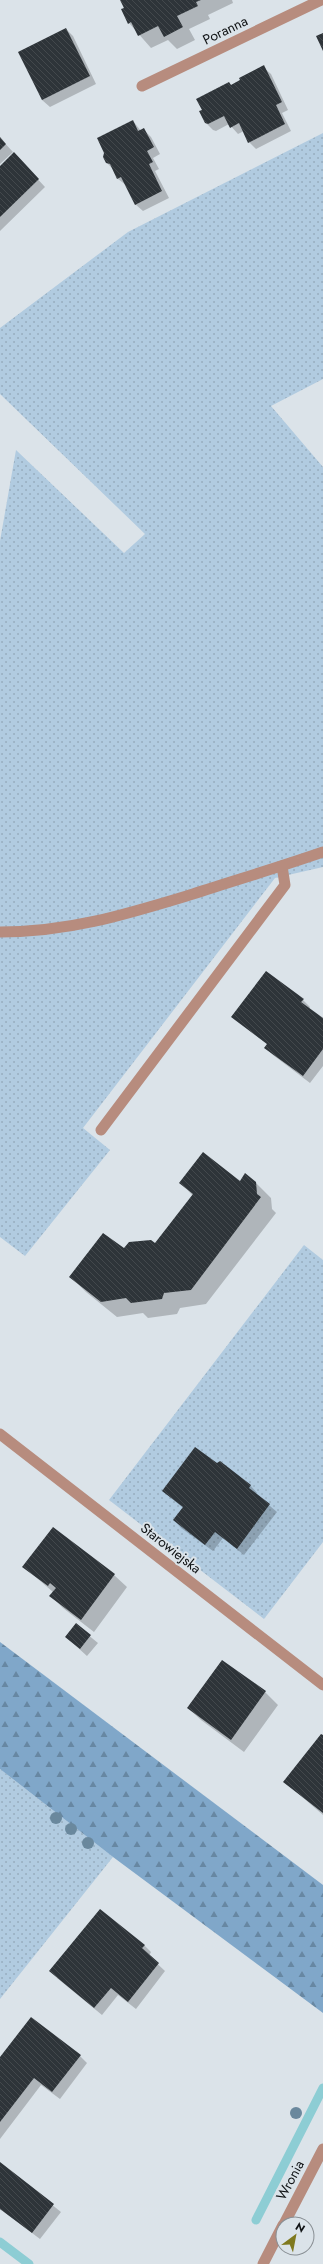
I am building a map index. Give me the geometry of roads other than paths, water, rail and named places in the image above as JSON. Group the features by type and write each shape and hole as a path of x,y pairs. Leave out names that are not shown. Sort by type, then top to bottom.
{"street":[{"name":"Poranna","path":"142,86 321,0"},
{"path":"0,932 29,932 71,928 139,910 323,852"},
{"path":"101,1130 285,885 282,866"},
{"name":"Starowiejska","path":"0,1434 323,1685"},
{"name":"Wronia","path":"288,2216 323,2149"},
{"name":"Wronia","path":"263,2264 275,2241"}],"waterway":[{"path":"256,2220 323,2088"},
{"path":"0,2242 29,2264"}]}
